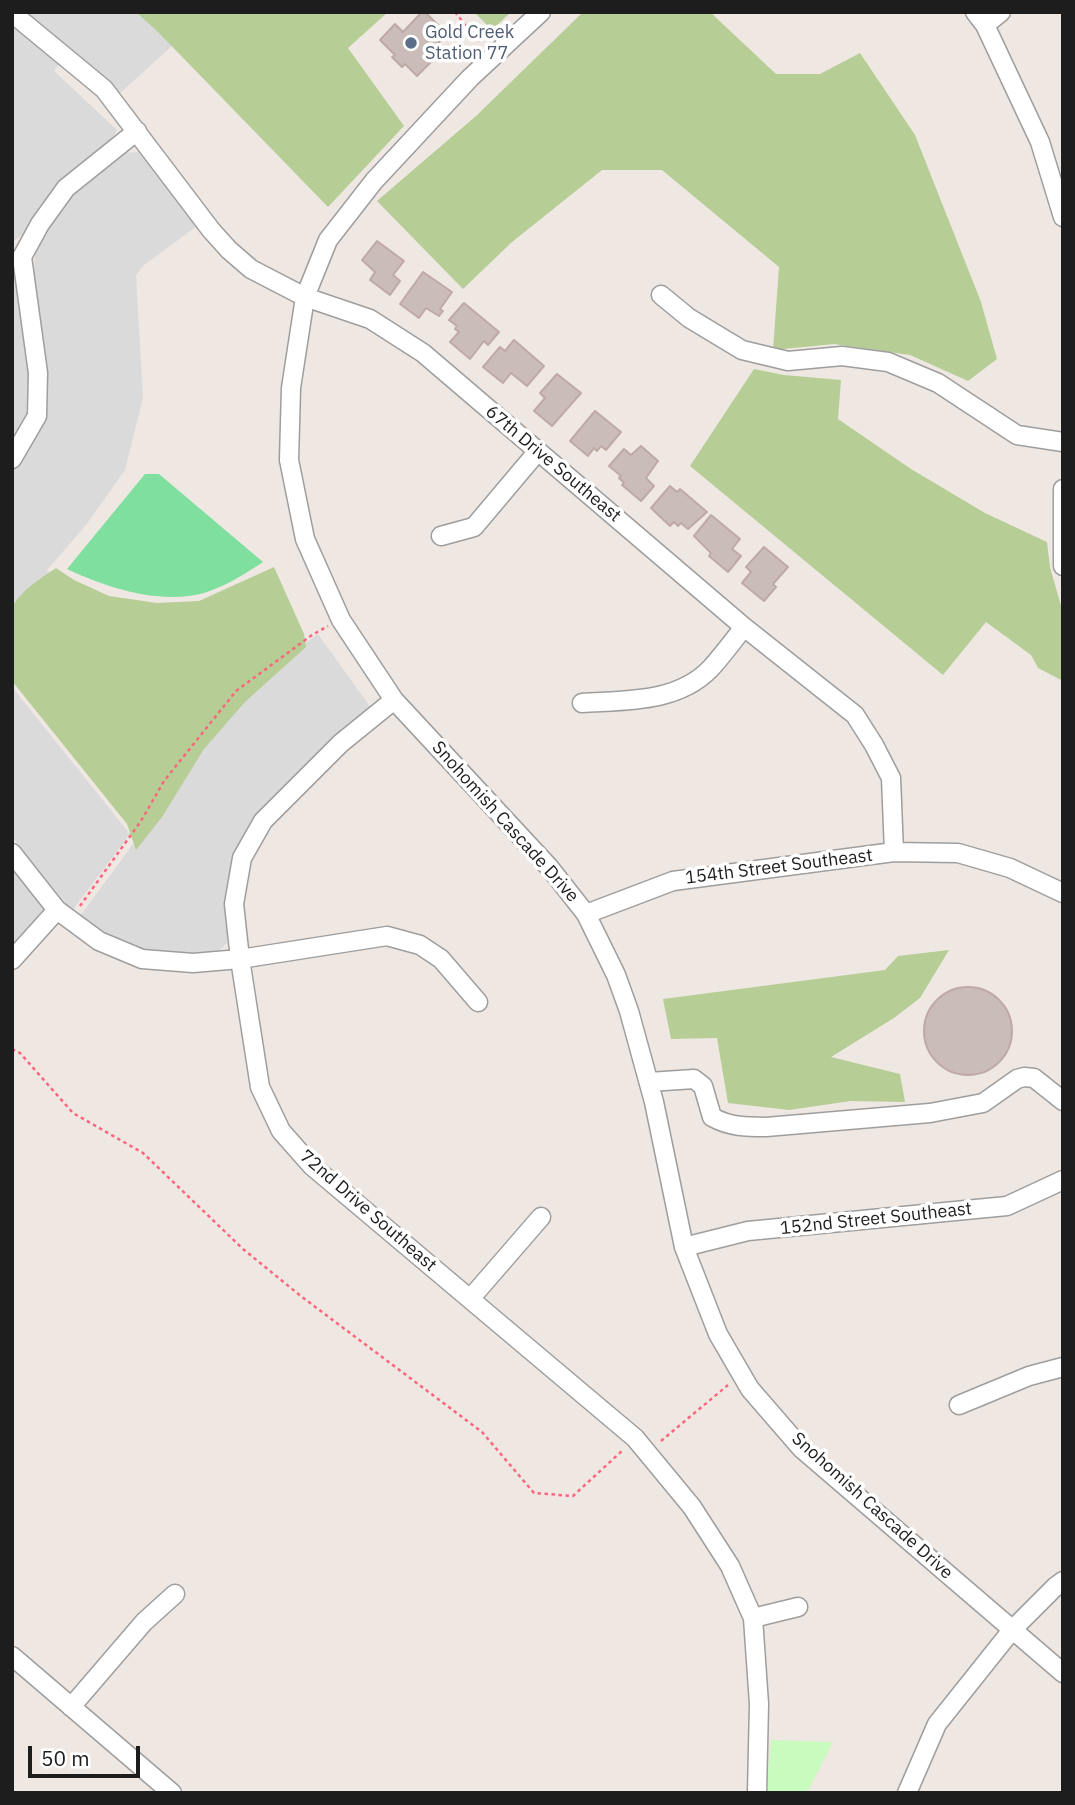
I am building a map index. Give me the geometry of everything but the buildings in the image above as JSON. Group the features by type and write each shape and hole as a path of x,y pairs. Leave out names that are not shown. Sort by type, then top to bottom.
{"street":[{"name":"Snohomish Cascade Drive","path":"541,12 496,54 374,180 328,240 305,297 291,388 289,460 306,539 341,620 394,700 550,867 586,914 616,975 629,1011 649,1082 684,1247 718,1334 750,1389 802,1449 1063,1673"},
{"path":"1002,12 980,19 1040,142 1063,217"},
{"name":"67th Drive Southeast","path":"12,13 104,89 229,250 251,269 305,297 370,319 423,354 744,626 855,715 891,778 894,852"},
{"path":"12,459 37,415 38,373 17,256 66,188 136,131"},
{"path":"661,295 689,318 742,350 788,361 842,356 888,362 938,383 1017,435 1063,442"},
{"path":"441,536 474,527 538,451"},
{"path":"1063,489 1063,566"},
{"path":"582,704 663,696 686,687 709,671 744,626"},
{"name":"72nd Drive Southeast","path":"394,700 341,743 263,821 242,858 234,904 260,1087 281,1131 312,1166 635,1438 692,1507 730,1566 753,1618 759,1704 757,1793"},
{"path":"894,852 958,853 1010,868 1063,893"},
{"name":"154th Street Southeast","path":"586,914 673,881 894,852"},
{"path":"12,853 63,915 99,941 142,959 193,963 240,959 387,936 420,945 441,959 478,1002"},
{"path":"12,960 63,915"},
{"path":"649,1082 694,1079 703,1086 712,1117 741,1127 930,1113 983,1103 1024,1077 1034,1078 1063,1101"},
{"name":"152nd Street Southeast","path":"684,1247 748,1231 1007,1206 1063,1180"},
{"path":"470,1299 541,1217"},
{"path":"959,1405 1029,1376 1063,1367"},
{"path":"907,1793 937,1724 1012,1630 1063,1581"},
{"path":"71,1707 145,1622 175,1594"},
{"path":"753,1618 798,1607"},
{"path":"12,1656 172,1793"}],"path":[{"path":"455,12 472,34 496,54"},
{"path":"63,915 141,821 164,781 236,691 312,635 341,620"},
{"path":"12,1049 20,1054 73,1113 143,1153 243,1249 302,1297 482,1432 534,1493 573,1496 635,1438"},
{"path":"647,1452 741,1375"}],"shaded area":[{"path":"26,12 155,12 183,36 118,95 82,59"},
{"path":"12,22 59,64 54,71 117,130 112,139 41,204 24,234 12,242"},
{"path":"140,152 150,160 197,226 144,265 136,275 143,398 125,470 86,525 47,570 61,582 12,637 12,470 38,430 48,389 34,274 35,251 44,229 67,198 125,153"},
{"path":"12,265 16,266 26,331 32,404 19,439 12,447"},
{"path":"318,634 371,708 275,794 260,812 227,915 227,943 218,952 198,956 146,951 98,931 80,916 214,728 297,649"},
{"path":"12,687 130,834 72,911 12,837"},
{"path":"12,863 47,910 12,950"}],"green space":[{"path":"136,12 388,12 348,48 404,126 328,207"},
{"path":"474,12 511,12 492,30"},
{"path":"583,12 710,12 776,74 820,74 860,53 915,135 981,302 997,359 968,381 910,355 834,344 773,350 779,267 662,170 602,170 512,242 463,289 377,201 476,116"},
{"path":"754,369 784,375 841,380 838,419 911,469 985,513 1047,542 1050,567 1063,613 1063,681 1038,668 1031,655 986,622 943,675 690,466"},
{"path":"145,474 159,474 263,562 218,588 189,596 173,597 126,591 67,569"},
{"path":"274,567 304,634 306,647 245,702 204,749 162,817 136,850 127,824 12,681 12,608 25,591 56,568 74,580 109,596 157,603 199,601"},
{"path":"949,950 920,998 894,1018 831,1057 900,1074 905,1102 851,1101 789,1110 728,1103 717,1038 671,1039 663,999 885,970 898,956"},
{"path":"771,1740 833,1742 807,1793 766,1793"}],"place":[{"name":"Gold Creek Station 77","path":"411,43"}]}
